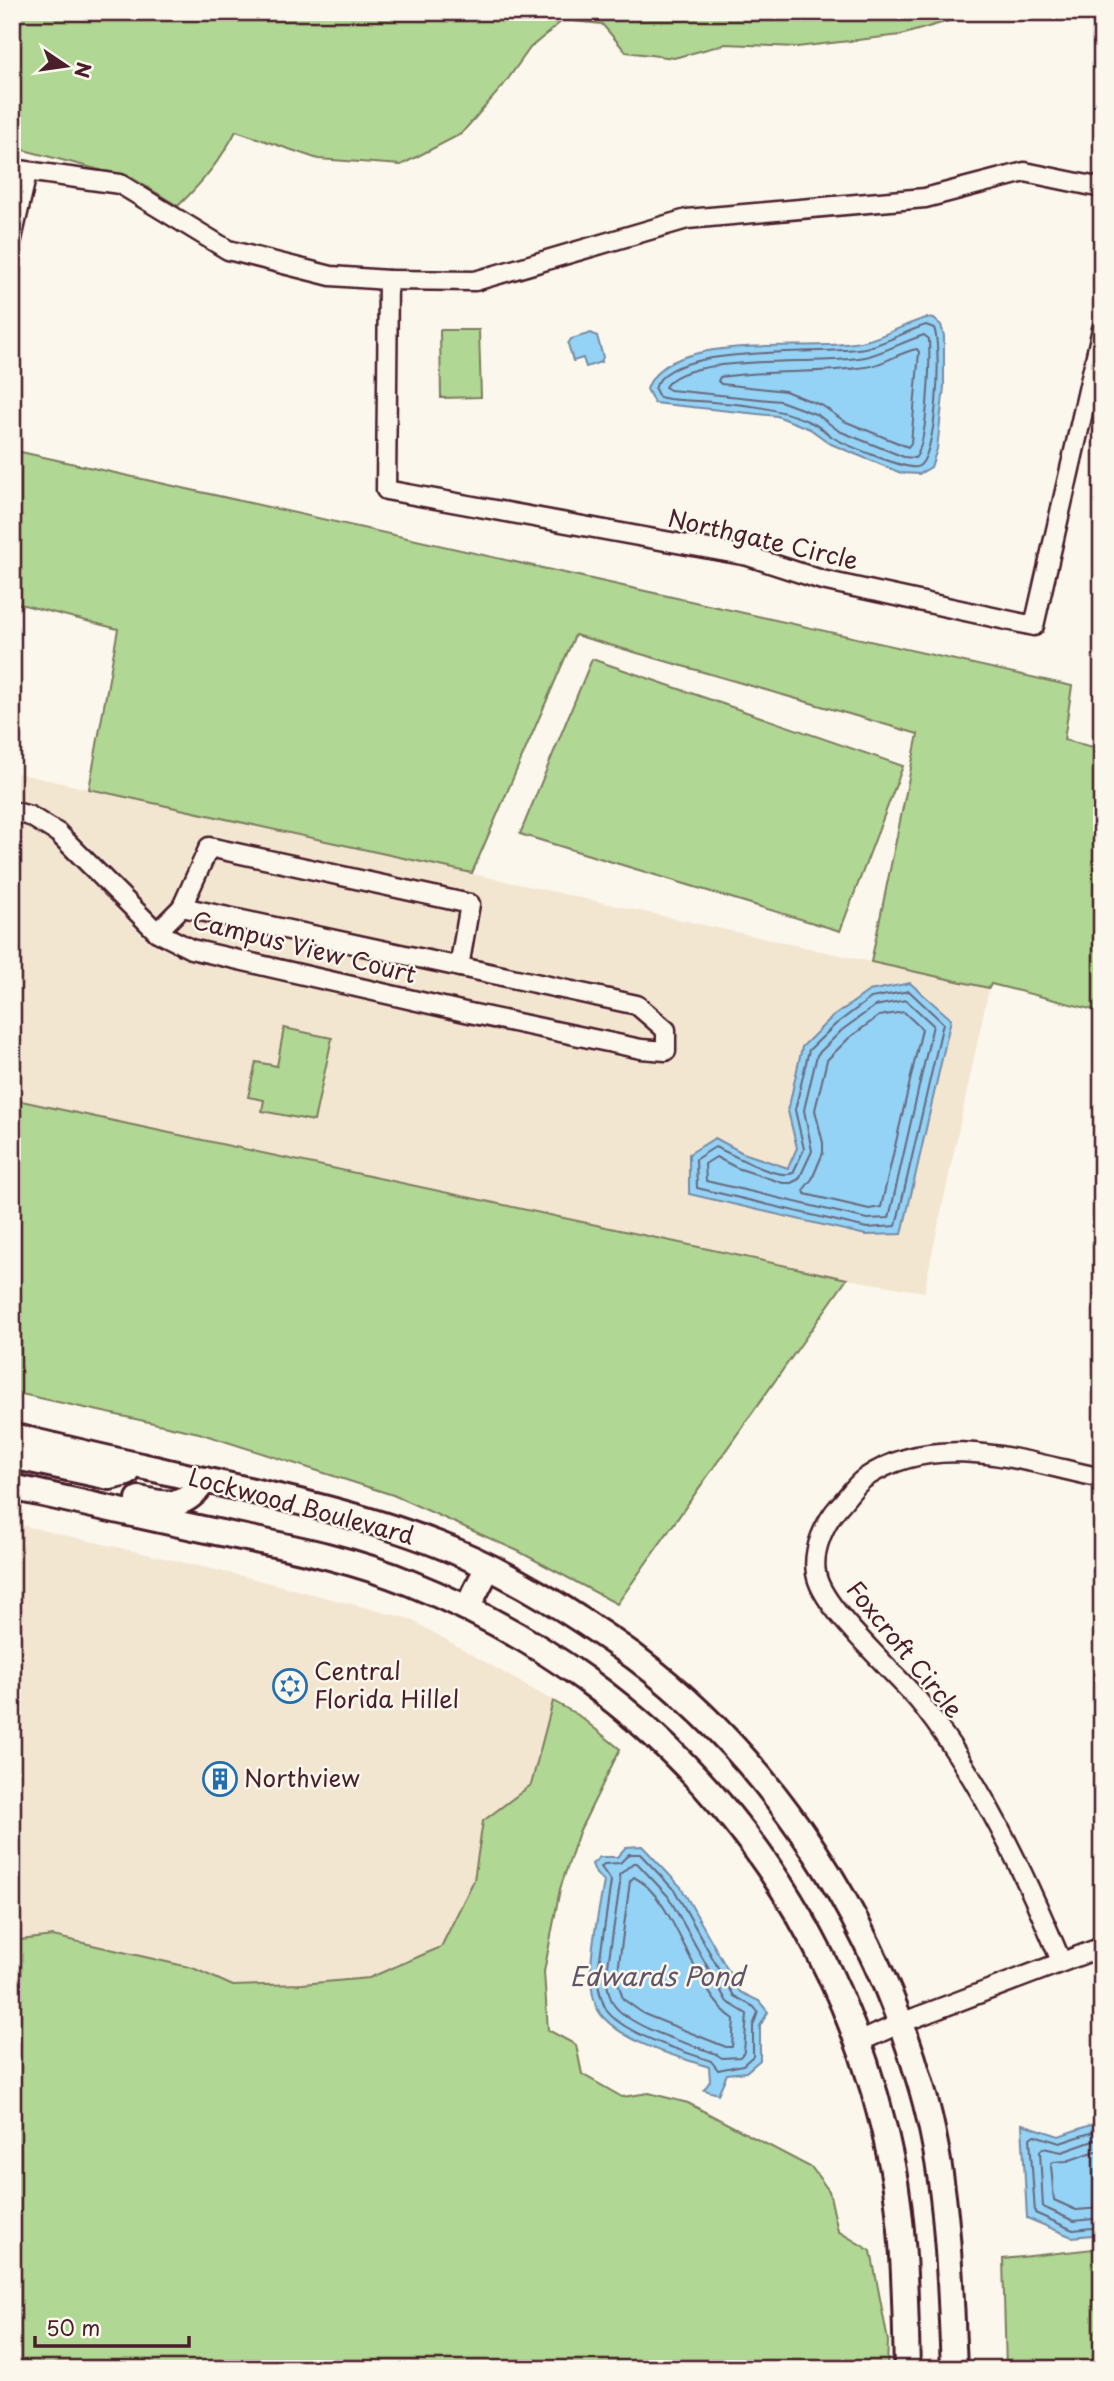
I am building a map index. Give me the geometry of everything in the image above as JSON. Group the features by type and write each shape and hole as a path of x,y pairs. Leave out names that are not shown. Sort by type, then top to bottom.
{"main road":[{"name":"Lockwood Boulevard","path":"12,1436 299,1501 378,1523 440,1545 550,1600 635,1657 712,1725 770,1790 815,1852 856,1919 881,1971 901,2023 923,2091 939,2163 945,2209 954,2369"},
{"path":"12,1455 110,1477 148,1468"},
{"path":"16,1488 47,1479 167,1505 183,1501 197,1492 205,1480"},
{"name":"Lockwood Boulevard","path":"16,1488 280,1545 408,1582 467,1608 552,1655 599,1689 692,1771 733,1819 793,1904 821,1952 859,2042 879,2106 893,2168 900,2227 907,2369"},
{"path":"467,1608 488,1567"}],"street":[{"path":"12,239 20,171 120,184 228,250 331,276 388,281 475,281 687,219 925,198 1026,172 1041,173 1102,188"},
{"name":"Northgate Circle","path":"388,281 386,490 748,556 822,580 1034,626 1102,329"},
{"name":"Campus View Court","path":"12,811 30,816 58,833 157,932 191,949 465,1012 640,1049 666,1051 666,1030 637,1005 459,967"},
{"path":"157,932 182,907 209,847 470,904 459,967 182,907"},
{"name":"Foxcroft Circle","path":"1061,1961 1011,1847 964,1768 922,1705 833,1607 816,1574 818,1544 833,1514 864,1479 902,1459 942,1451 985,1454 1102,1478"},
{"path":"859,2042 901,2023 1102,1947"}],"shaded area":[{"path":"12,772 989,988 924,1292 847,1279 12,1099 12,822 51,841 141,933 159,947 187,959 451,1020 638,1059 665,1062 678,1052 678,1030 674,1023 640,995 473,959 482,906 472,894 211,836 198,842 172,901 156,916 80,837 64,824 35,807 12,800","holes":["788,1111 866,1235 715,1138 743,1153 788,1168 797,1148"]},
{"path":"216,859 457,912 449,954 198,899"},
{"path":"189,919 632,1015 654,1034 655,1040 467,1001 195,939 175,930"},
{"path":"12,1523 242,1576 410,1619 553,1701 531,1785 483,1821 474,1880 441,1947 369,1978 233,1986 193,1968 53,1936 12,1941"}],"green space":[{"path":"19,12 979,12 901,35 797,47 726,44 674,58 626,52 602,24 563,20 530,48 503,86 461,134 401,165 318,159 236,131 210,171 178,206 127,175 12,147 12,44"},
{"path":"440,330 479,330 481,397 441,398"},
{"path":"12,450 1072,686 1064,740 1102,749 1102,1012 991,984 989,988 871,962 918,734 575,635 472,873 89,789 118,629 12,602"},
{"path":"592,659 903,766 840,931 520,834"},
{"path":"284,1028 332,1038 314,1121 262,1111 264,1100 248,1097 256,1062 277,1066"},
{"path":"12,1099 847,1279 617,1604 518,1551 393,1495 199,1433 12,1392"},
{"path":"553,1701 578,1715 620,1749 579,1832 560,1889 544,1972 548,2030 576,2045 582,2074 622,2097 649,2093 688,2103 812,2168 829,2191 838,2231 871,2251 888,2341 887,2369 12,2369 12,1941 53,1936 193,1968 233,1986 369,1978 441,1947 474,1880 483,1821 531,1785"},
{"path":"1102,2248 1102,2369 1006,2369 1003,2259"}],"water":[{"path":"926,318 934,319 941,325 944,336 944,387 937,449 931,467 919,474 901,473 831,444 810,429 777,416 654,403 647,389 660,370 683,358 711,350 865,341"},
{"path":"591,333 597,336 603,357 601,362 586,367 583,358 573,361 568,344 571,339"},
{"path":"910,983 951,1019 902,1234 866,1235 689,1194 689,1154 715,1138 743,1153 788,1168 797,1148 788,1111 802,1047 831,1018 869,991"},
{"name":"Edwards Pond","path":"642,1846 681,1887 740,1992 759,2001 768,2012 760,2026 760,2060 746,2072 727,2074 718,2094 704,2090 710,2081 709,2067 653,2048 626,2035 603,2017 596,2005 592,1989 592,1952 604,1881 596,1874 592,1864 600,1857 617,1857 626,1847"},
{"path":"1102,2121 1102,2234 1072,2237 1027,2218 1022,2124 1059,2136"}],"place":[{"name":"Central Florida Hillel","path":"290,1686"},
{"name":"Northview","path":"220,1779"}]}
